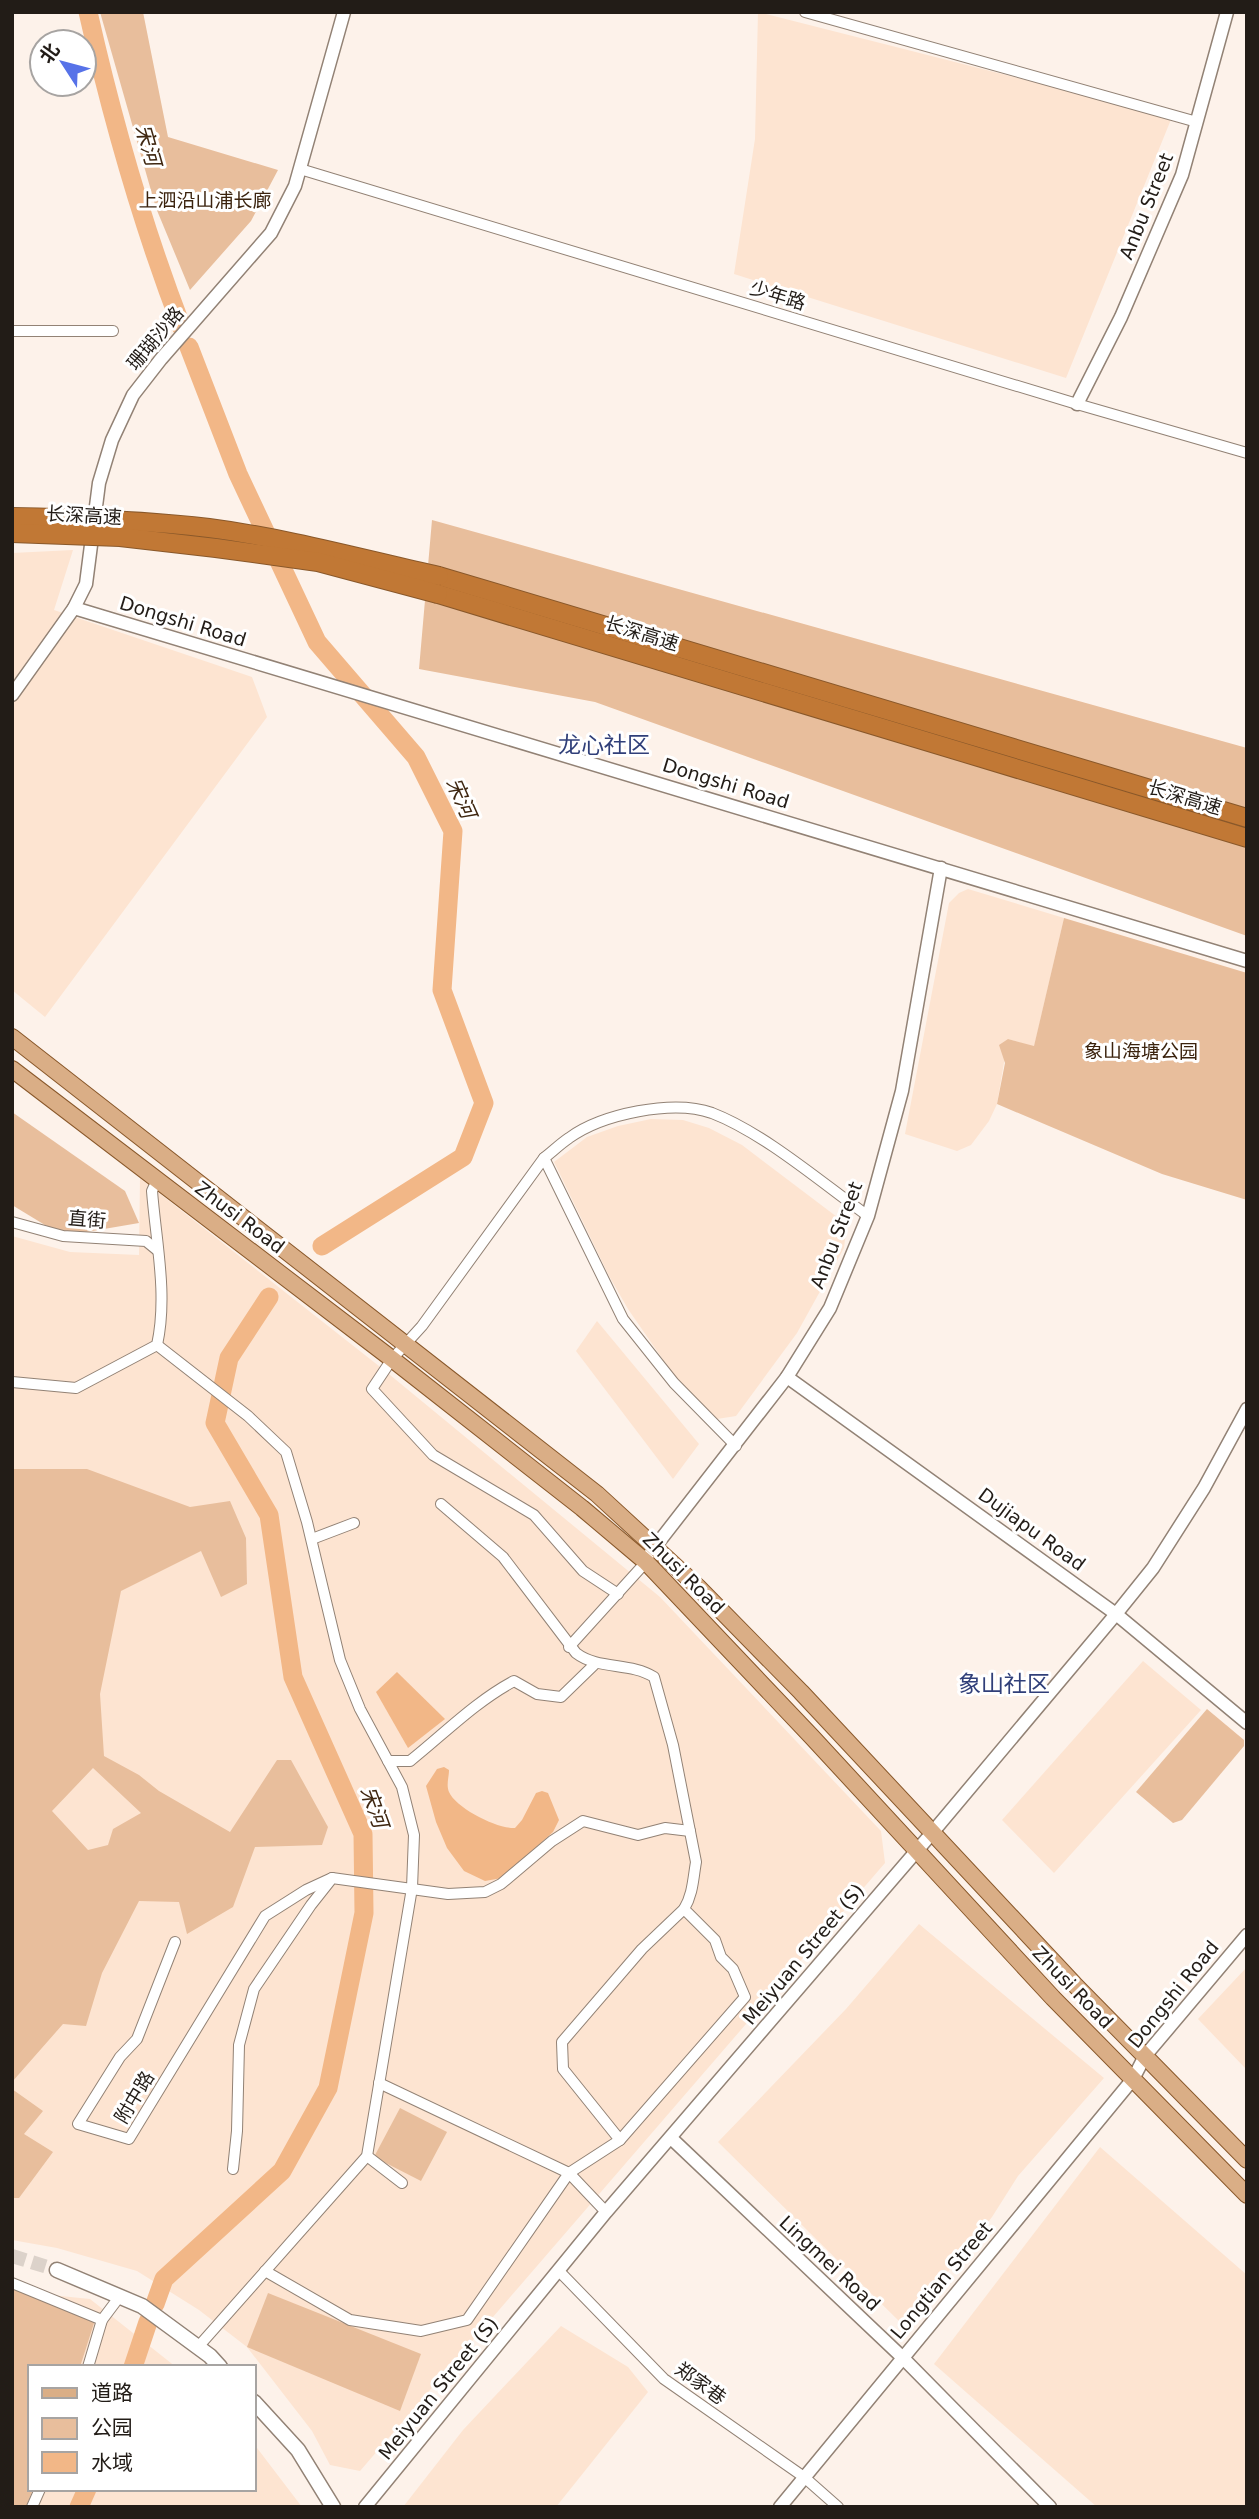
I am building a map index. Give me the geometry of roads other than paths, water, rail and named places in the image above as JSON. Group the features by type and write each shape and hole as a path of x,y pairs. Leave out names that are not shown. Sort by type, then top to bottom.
{"highway":[{"name":"长深高速","path":"12,517 108,518 212,529 315,548 1247,818"},
{"name":"长深高速","path":"12,533 120,537 216,548 318,562 439,585 1247,838"}],"main road":[{"name":"Zhusi Road","path":"12,1037 597,1494 654,1546 791,1683 1074,1984 1247,2160"},
{"name":"Zhusi Road","path":"12,1069 392,1359 582,1508 646,1562 804,1728 1053,1998 1247,2195"},
{"path":"57,2270 142,2306 218,2365"},
{"path":"256,2404 298,2450 333,2507"}],"street":[{"name":"珊瑚沙路","path":"12,695 74,608 86,584 99,483 111,440 133,396 161,359 271,233 295,186 344,12"},
{"path":"805,12 1197,122"},
{"name":"Anbu Street","path":"1077,404 1121,317 1182,175 1227,12"},
{"name":"少年路","path":"300,169 1247,453"},
{"path":"12,331 113,331"},
{"name":"Dongshi Road","path":"74,608 1247,961"},
{"name":"Anbu Street","path":"646,1562 654,1546 736,1446 787,1377 830,1308 868,1216 902,1091 941,869"},
{"path":"618,1594 583,1571 534,1515 433,1455 372,1389 404,1343 422,1326 544,1158 570,1137 605,1120 643,1111 684,1108 711,1113 755,1135 868,1216"},
{"path":"544,1158 624,1319 674,1383 736,1446"},
{"path":"12,1382 76,1388 157,1345 162,1322 162,1299 152,1191 158,1180"},
{"name":"直街","path":"12,1222 63,1236 146,1241 157,1250"},
{"path":"157,1345 248,1416 286,1451 312,1539 340,1660 360,1709 402,1787 414,1835 412,1888 367,2156 198,2347"},
{"name":"Dujiapu Road","path":"787,1377 1116,1614 1247,1723"},
{"name":"Meiyuan Street (S)","path":"365,2507 606,2212 932,1833 1153,1568 1204,1488 1247,1409"},
{"path":"440,1504 503,1557 569,1647 582,1658 633,1669 654,1677 673,1745 696,1862 695,1879 684,1909 642,1949 562,2042 563,2069 620,2140"},
{"path":"312,1539 354,1523"},
{"path":"569,1647 646,1562"},
{"path":"388,1761 410,1761 472,1707 514,1681 537,1694 561,1697 596,1663"},
{"path":"233,2169 237,2131 239,2045 254,1989 332,1878 448,1894 485,1892 501,1884 552,1841 583,1821 638,1835 665,1828 690,1831"},
{"name":"附中路","path":"175,1942 136,2039 120,2057 78,2124 128,2139 265,1916 306,1890 332,1878"},
{"path":"265,2270 350,2320 421,2331 467,2320 569,2173 620,2140 745,1997 733,1969 721,1957 715,1940 684,1909"},
{"name":"Dongshi Road","path":"1133,2079 1145,2056 1247,1935"},
{"name":"Longtian Street","path":"780,2507 1133,2079"},
{"path":"379,2083 569,2173 606,2212"},
{"name":"Lingmei Road","path":"671,2138 902,2357 1050,2507"},
{"path":"367,2156 402,2183"},
{"name":"郑家巷","path":"558,2270 664,2379 804,2477 838,2507"},
{"path":"12,2283 102,2320"},
{"path":"89,2365 102,2320 120,2296"},
{"path":"32,2507 39,2491"}],"water":[{"path":"397,1672 445,1719 408,1748 376,1692"},
{"path":"444,1767 449,1770 449,1792 453,1798 478,1816 498,1825 515,1828 536,1793 548,1793 559,1820 553,1832 502,1878 485,1881 464,1871 447,1848 426,1786 437,1769"}],"waterway":[{"name":"宋河","path":"88,12 129,172 182,328"},
{"name":"宋河","path":"189,347 238,474 317,642 416,757 453,831 442,990 484,1103 463,1157 322,1246"},
{"name":"宋河","path":"155,2304 164,2279 282,2171 328,2088 364,1913 363,1834 293,1677 269,1515 215,1423 229,1358 269,1297"},
{"name":"宋河","path":"134,2365 148,2322"},
{"name":"宋河","path":"79,2507 86,2491"}],"tunnel":[{"path":"12,2256 57,2270"}],"district":[{"name":"龙心社区","path":"604,745"},
{"name":"象山社区","path":"1004,1684"}],"park label":[{"name":"上泗沿山浦长廊","path":"205,200"},
{"name":"象山海塘公园","path":"1141,1051"}]}
